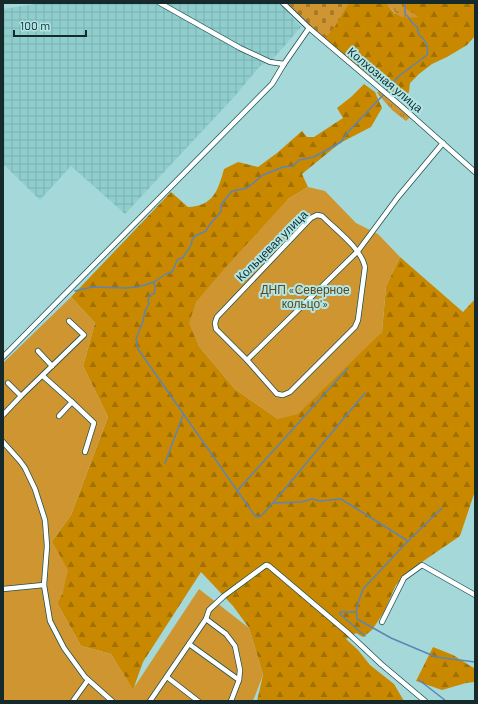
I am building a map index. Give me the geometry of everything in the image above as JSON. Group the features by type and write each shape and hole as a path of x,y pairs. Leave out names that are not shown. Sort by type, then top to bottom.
{"street":[{"path":"160,3 240,48 270,62 284,64"},
{"name":"Колхозная улица","path":"283,3 309,28 444,142 475,172"},
{"path":"3,358 272,84 309,28"},
{"path":"247,360 358,251 398,197 444,142"},
{"name":"Кольцевая улица","path":"317,215 322,216 358,251 364,260 365,267 358,320 355,327 290,392 283,395 277,394 247,360 216,330 216,317 311,218 317,215"},
{"path":"3,415 84,335 69,321"},
{"path":"38,351 52,366"},
{"path":"42,376 94,423 85,452"},
{"path":"8,383 21,396"},
{"path":"59,416 72,402"},
{"path":"3,442 25,468 41,505 45,520 47,546 44,585 50,621 64,648 88,680 112,701"},
{"path":"150,701 206,619 209,610 224,596 266,565 348,633 381,664 425,701"},
{"path":"382,622 404,578 422,565 475,595"},
{"path":"3,589 44,585"},
{"path":"206,619 226,634 235,646 240,670 239,680 230,701"},
{"path":"189,644 239,680"},
{"path":"167,677 198,701"},
{"path":"73,701 88,680"}],"shaded area":[{"path":"41,3 279,3 301,27 272,60 260,66 234,97 125,214 71,166 40,200 3,164 3,9"}],"green space":[{"path":"286,3 386,3 395,14 402,6 401,3 475,3 475,36 467,45 432,64 419,74 410,83 409,92 403,102 324,39"},
{"path":"286,3 349,3 334,28 324,39"},
{"path":"386,3 401,3 402,6 419,17 408,18 400,16"},
{"path":"364,84 375,92 382,108 371,127 340,143 302,174 308,187 288,199 198,345 235,389 278,419 382,332 386,286 400,257 463,312 475,299 475,491 460,536 419,564 396,585 384,612 372,630 363,637 356,633 346,639 358,650 370,665 394,684 404,701 257,701 263,675 249,628 233,606 201,572 143,662 133,690 111,654 81,646 57,603 63,592 52,541 71,515 108,417 83,366 95,323 71,297 171,192 188,207 203,204 213,196 217,190 224,169 238,162 258,167 302,131 307,137 314,137 343,118 337,108"},
{"path":"379,90 410,117 406,121 392,110 377,93"},
{"name":"ДНП «Северное кольцо'»","path":"308,187 325,191 356,223 378,234 400,257 386,286 382,332 298,414 278,419 235,389 198,345 189,323 196,302 224,269 288,199"},
{"path":"71,297 95,323 83,366 108,417 71,515 52,541 68,570 63,592 57,603 81,646 111,654 133,689 199,589 249,628 263,675 253,701 3,701 3,363"},
{"path":"433,647 453,655 475,668 475,682 442,690 416,681"}],"waterway":[{"path":"386,91 399,76 427,55 428,49 425,41 419,35 417,27 405,14 405,3"},
{"path":"365,393 273,503 259,517 255,516 138,349 136,339 145,311 149,304 148,300 150,295 154,294 154,282 172,272 178,259 183,258 191,246 192,240 195,236 206,231 209,225 219,214 221,211 221,205 232,191 247,188 263,175 283,167 293,166 299,160 314,157 341,142 348,132 384,94"},
{"path":"75,291 92,287 138,287 154,282"},
{"path":"237,491 348,368"},
{"path":"165,463 183,415"},
{"path":"273,503 301,502 312,499 320,501 341,499 408,541 442,508"},
{"path":"408,541 363,589 357,606 357,619 391,638 436,657 475,662"},
{"path":"355,612 340,612 340,614 365,636"},
{"path":"419,680 446,701"}]}
